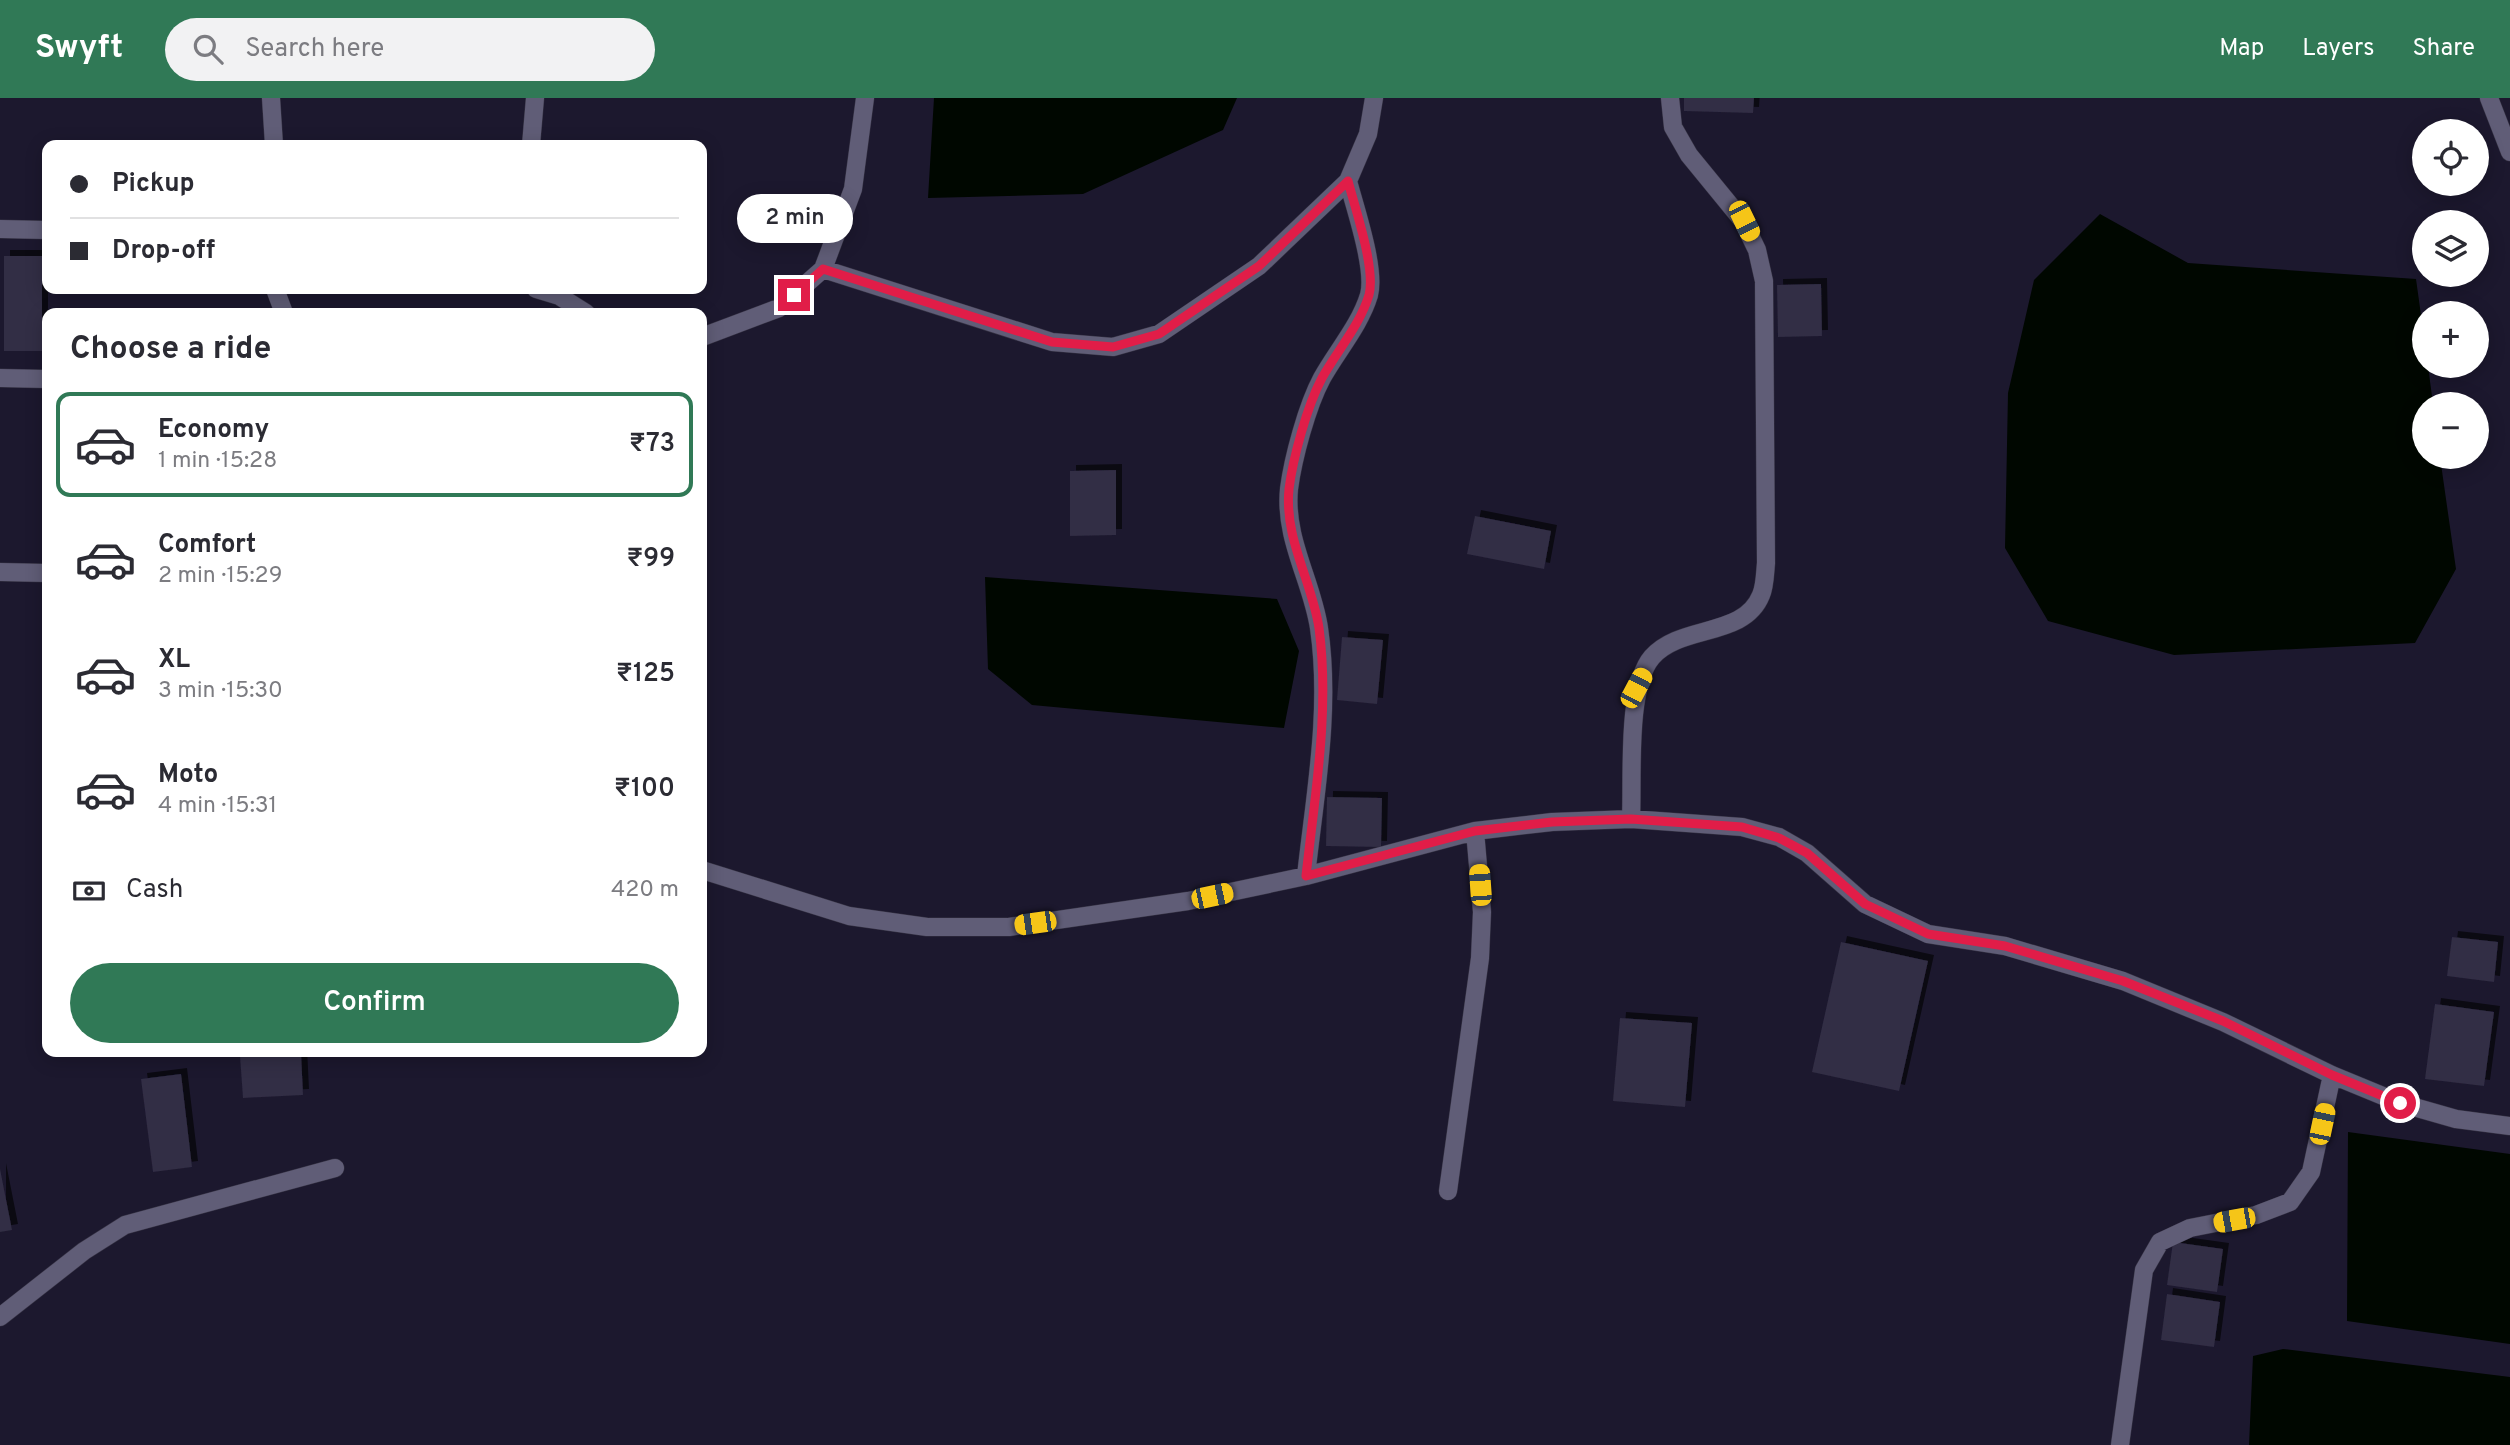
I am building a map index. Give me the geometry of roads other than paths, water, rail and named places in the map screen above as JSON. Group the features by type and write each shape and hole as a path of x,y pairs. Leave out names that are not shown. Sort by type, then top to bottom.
{"street":[{"path":"271,98 274,140"},
{"path":"531,140 534,98"},
{"path":"707,335 779,308 823,269 853,189 865,98"},
{"path":"823,269 1052,342 1113,347 1159,334 1259,266 1348,181 1368,134 1374,98"},
{"path":"1631,819 1636,688 1647,667 1653,657 1678,639 1741,620 1761,596 1766,564 1764,281 1758,250 1744,221 1689,155 1673,127 1670,98"},
{"path":"2489,98 2510,152"},
{"path":"1306,876 1323,719 1323,670 1319,625 1292,536 1289,491 1298,447 1320,381 1355,325 1370,293 1367,254 1348,181"},
{"path":"0,229 42,230"},
{"path":"552,294 578,308"},
{"path":"0,378 42,379"},
{"path":"0,572 42,573"},
{"path":"707,872 849,916 928,927 1009,927 1188,901 1306,876 1475,831 1552,822 1631,819 1742,827 1779,838 1807,853 1865,904 1928,934 2005,946 2123,981 2223,1021 2332,1075 2400,1103 2456,1119 2510,1126"},
{"path":"1448,1191 1480,958 1482,912 1475,831"},
{"path":"2120,1445 2144,1270 2160,1242 2190,1228 2256,1215 2290,1202 2311,1172 2332,1075"},
{"path":"0,1317 84,1251 125,1225 335,1168"}]}
